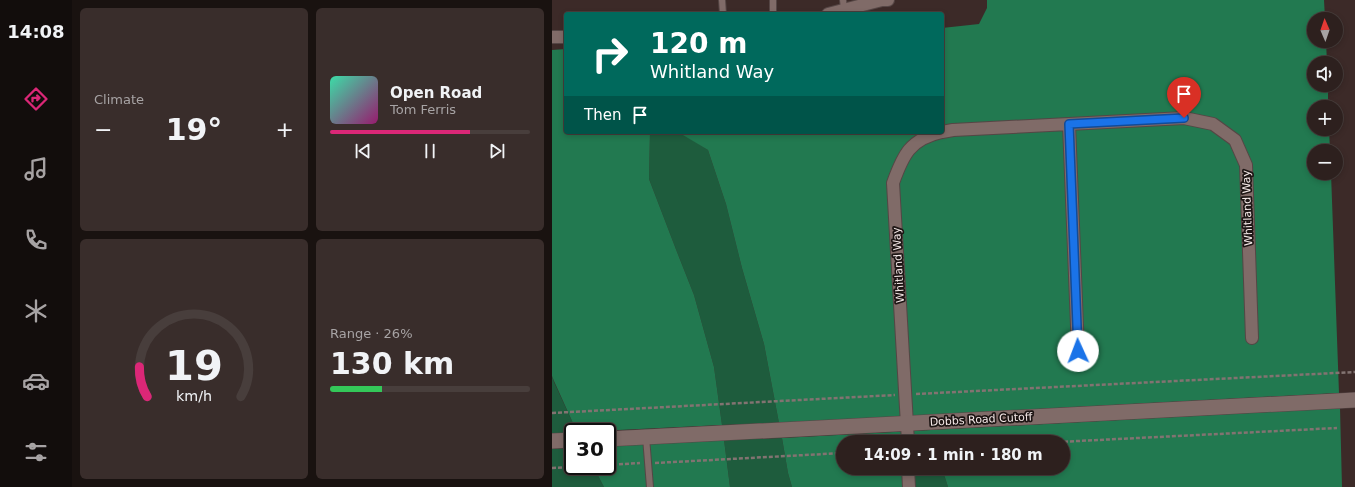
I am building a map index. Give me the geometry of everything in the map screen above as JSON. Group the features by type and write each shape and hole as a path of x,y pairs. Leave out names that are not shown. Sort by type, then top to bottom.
{"street":[{"path":"832,12 844,5 888,0"},
{"path":"552,37 564,37"},
{"name":"Whitland Way","path":"944,132 1184,118 1213,124 1235,140 1246,165 1252,338"},
{"path":"1069,124 1078,351"},
{"name":"Whitland Way","path":"908,435 893,183 901,160 913,145 928,135 933,134"},
{"name":"Dobbs Road Cutoff","path":"616,439 1355,400"},
{"path":"552,441 564,440"},
{"path":"908,475 909,487"}],"lane":[{"path":"722,0 723,12"},
{"path":"773,0 773,12"},
{"path":"646,437 650,487"}],"path":[{"path":"552,413 1355,372"},
{"path":"1070,441 1337,428"},
{"path":"616,465 836,453"},
{"path":"552,468 564,467"}],"green space":[{"path":"987,0 1324,0 1325,12 1307,12 1307,48 1326,48 1327,56 1307,56 1307,92 1328,92 1328,100 1307,100 1307,136 1329,136 1330,144 1307,144 1307,180 1331,180 1339,393 779,423 764,344 742,268 726,204 708,150 681,134 944,134 944,28 979,24 987,8"},
{"path":"564,49 564,134 650,134 649,179 694,295 714,367 722,425 616,430 616,423 573,423 552,376 552,50"},
{"path":"650,134 683,134 708,150 726,204 742,268 764,344 779,423 722,425 714,367 694,295 649,179"},
{"path":"552,376 573,423 564,423 564,433 552,434"},
{"path":"1340,408 1342,487 948,487 944,475 1070,475 1070,435 838,435"},
{"path":"836,435 836,475 909,475 914,487 792,487 782,438"},
{"path":"782,438 792,487 730,487 724,440"},
{"path":"724,440 730,487 604,487 598,475 616,475 616,446"},
{"path":"564,448 564,475 598,475 604,487 552,487 552,449"},
{"path":"909,475 944,475 948,487 914,487"}],"route":[{"path":"1078,351 1069,124 1184,118"}]}
